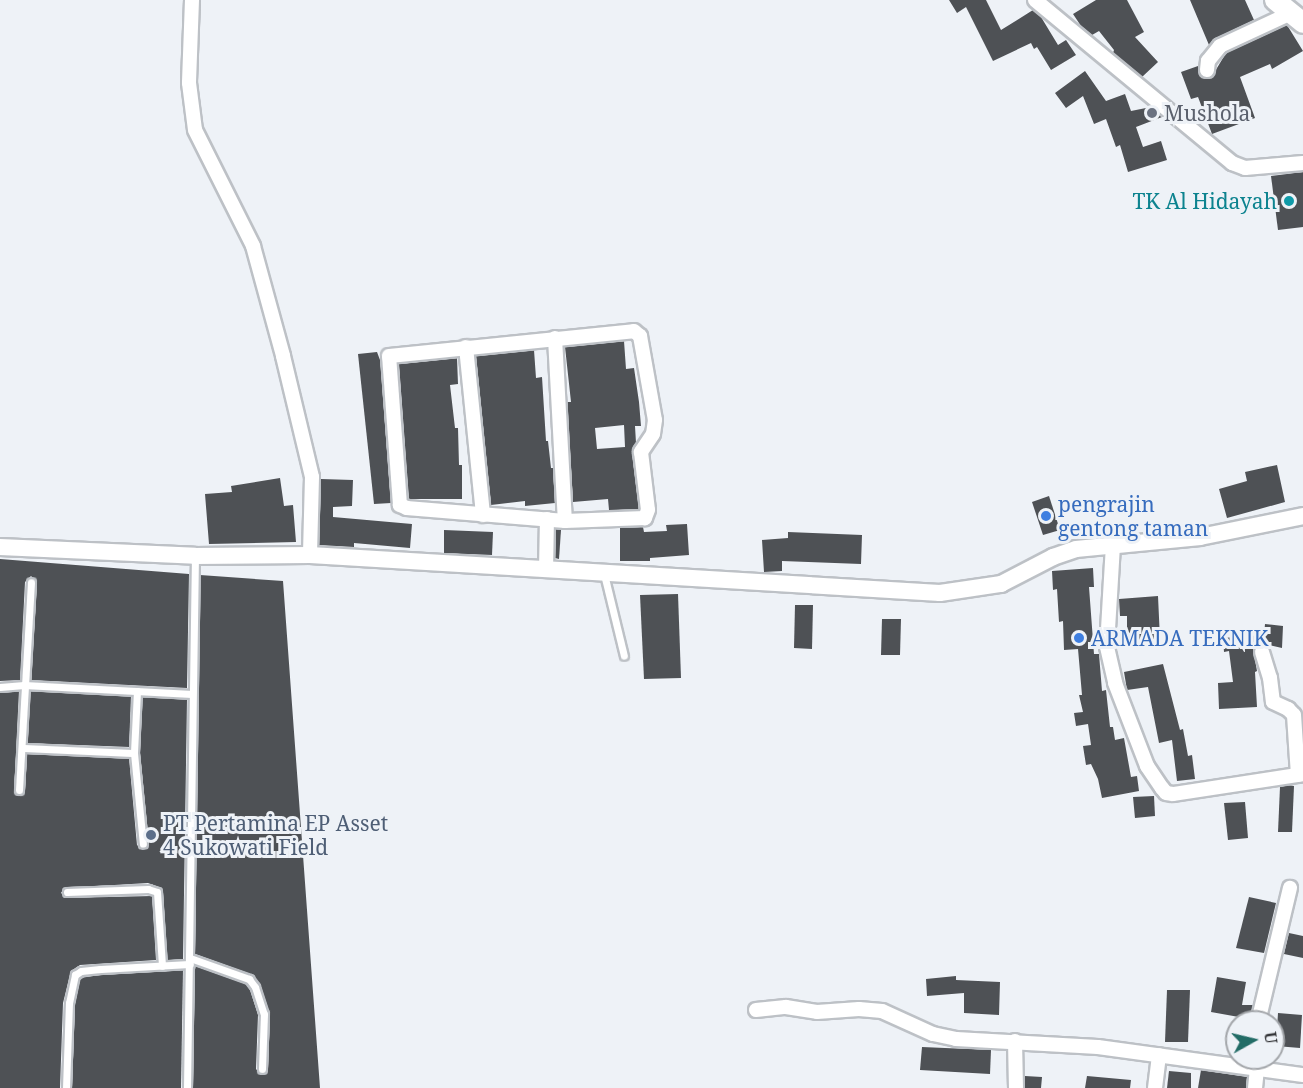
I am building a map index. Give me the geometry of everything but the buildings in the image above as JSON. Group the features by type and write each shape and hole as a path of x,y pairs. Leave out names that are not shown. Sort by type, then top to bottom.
{"main road":[{"path":"1275,0 1297,18"}],"street":[{"path":"192,0 189,83 195,130 253,246 283,356 312,477 310,555"},
{"path":"1035,0 1232,163 1245,168 1303,163"},
{"path":"1207,70 1208,61 1221,46 1297,18"},
{"path":"629,331 638,334 655,420 653,434 640,452 648,510 645,518 565,520 483,515 407,508 400,505 387,360 392,354 466,347 629,331"},
{"path":"555,338 565,520"},
{"path":"466,347 483,515"},
{"path":"0,548 195,556 310,555 914,592 965,591 1001,584 1053,557 1076,549 1200,537 1303,516"},
{"path":"546,570 547,519"},
{"path":"1113,545 1107,647 1115,683 1147,766 1162,788 1173,794 1233,787 1300,775 1294,715 1288,709 1273,702 1270,678 1262,652"},
{"path":"1261,1010 1290,888"},
{"path":"756,1010 786,1007 817,1012 859,1009 882,1011 944,1036 1225,1062"},
{"path":"1015,1041 1016,1088"},
{"path":"1155,1088 1159,1055"},
{"path":"1254,1070 1255,1088"},
{"path":"1278,1070 1303,1075"}],"lane":[{"path":"187,1088 195,556"},
{"path":"604,574 624,656"},
{"path":"19,790 31,582"},
{"path":"0,687 24,685 192,694"},
{"path":"137,691 134,753 143,844"},
{"path":"22,748 134,753"},
{"path":"67,892 148,890 157,892 162,966"},
{"path":"66,1088 69,1003 75,975 81,971 100,969 162,966 190,961 249,979 255,987 264,1014 262,1069"}],"place":[{"name":"Mushola","path":"1152,113"},
{"name":"TK Al Hidayah","path":"1289,201"},
{"name":"pengrajin gentong taman","path":"1046,516"},
{"name":"ARMADA TEKNIK","path":"1079,638"},
{"name":"PT Pertamina EP Asset 4 Sukowati Field","path":"151,835"}]}
